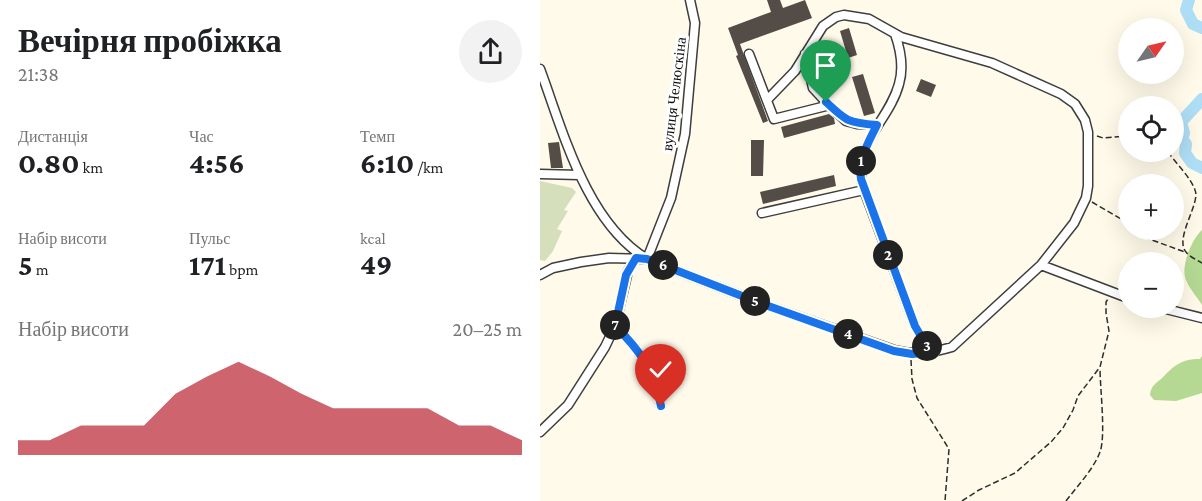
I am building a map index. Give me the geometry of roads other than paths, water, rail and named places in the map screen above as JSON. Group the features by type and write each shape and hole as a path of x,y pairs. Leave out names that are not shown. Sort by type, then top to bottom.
{"street":[{"name":"вулиця Челюскіна","path":"647,259 670,198 685,134 695,23 690,0"},
{"path":"540,69 579,175 610,225 633,249 647,259 894,351 912,354 934,352 952,347 1041,265 1074,222 1086,198 1088,132 1079,109 1061,94 992,63 932,47 895,34 869,19 844,15 823,26 795,71 767,100"},
{"path":"895,34 902,58 899,84 877,125 861,162 860,174 915,326 925,343 934,352"},
{"path":"749,54 774,119 830,105"},
{"path":"805,54 813,88 846,121 877,125"},
{"path":"540,174 579,175"},
{"path":"762,213 864,190"},
{"path":"540,269 609,258 647,259"},
{"path":"540,432 568,405 605,347 615,326 626,275 636,258"},
{"path":"1041,265 1118,295"},
{"path":"540,275 553,268"},
{"path":"1184,314 1202,318"},
{"path":"615,326 631,342 655,378 661,406"}],"waterway":[{"path":"1189,0 1186,10 1193,24 1202,28"},
{"path":"1202,99 1181,122 1184,133 1182,139 1186,144 1185,153 1192,163 1202,168"}]}
